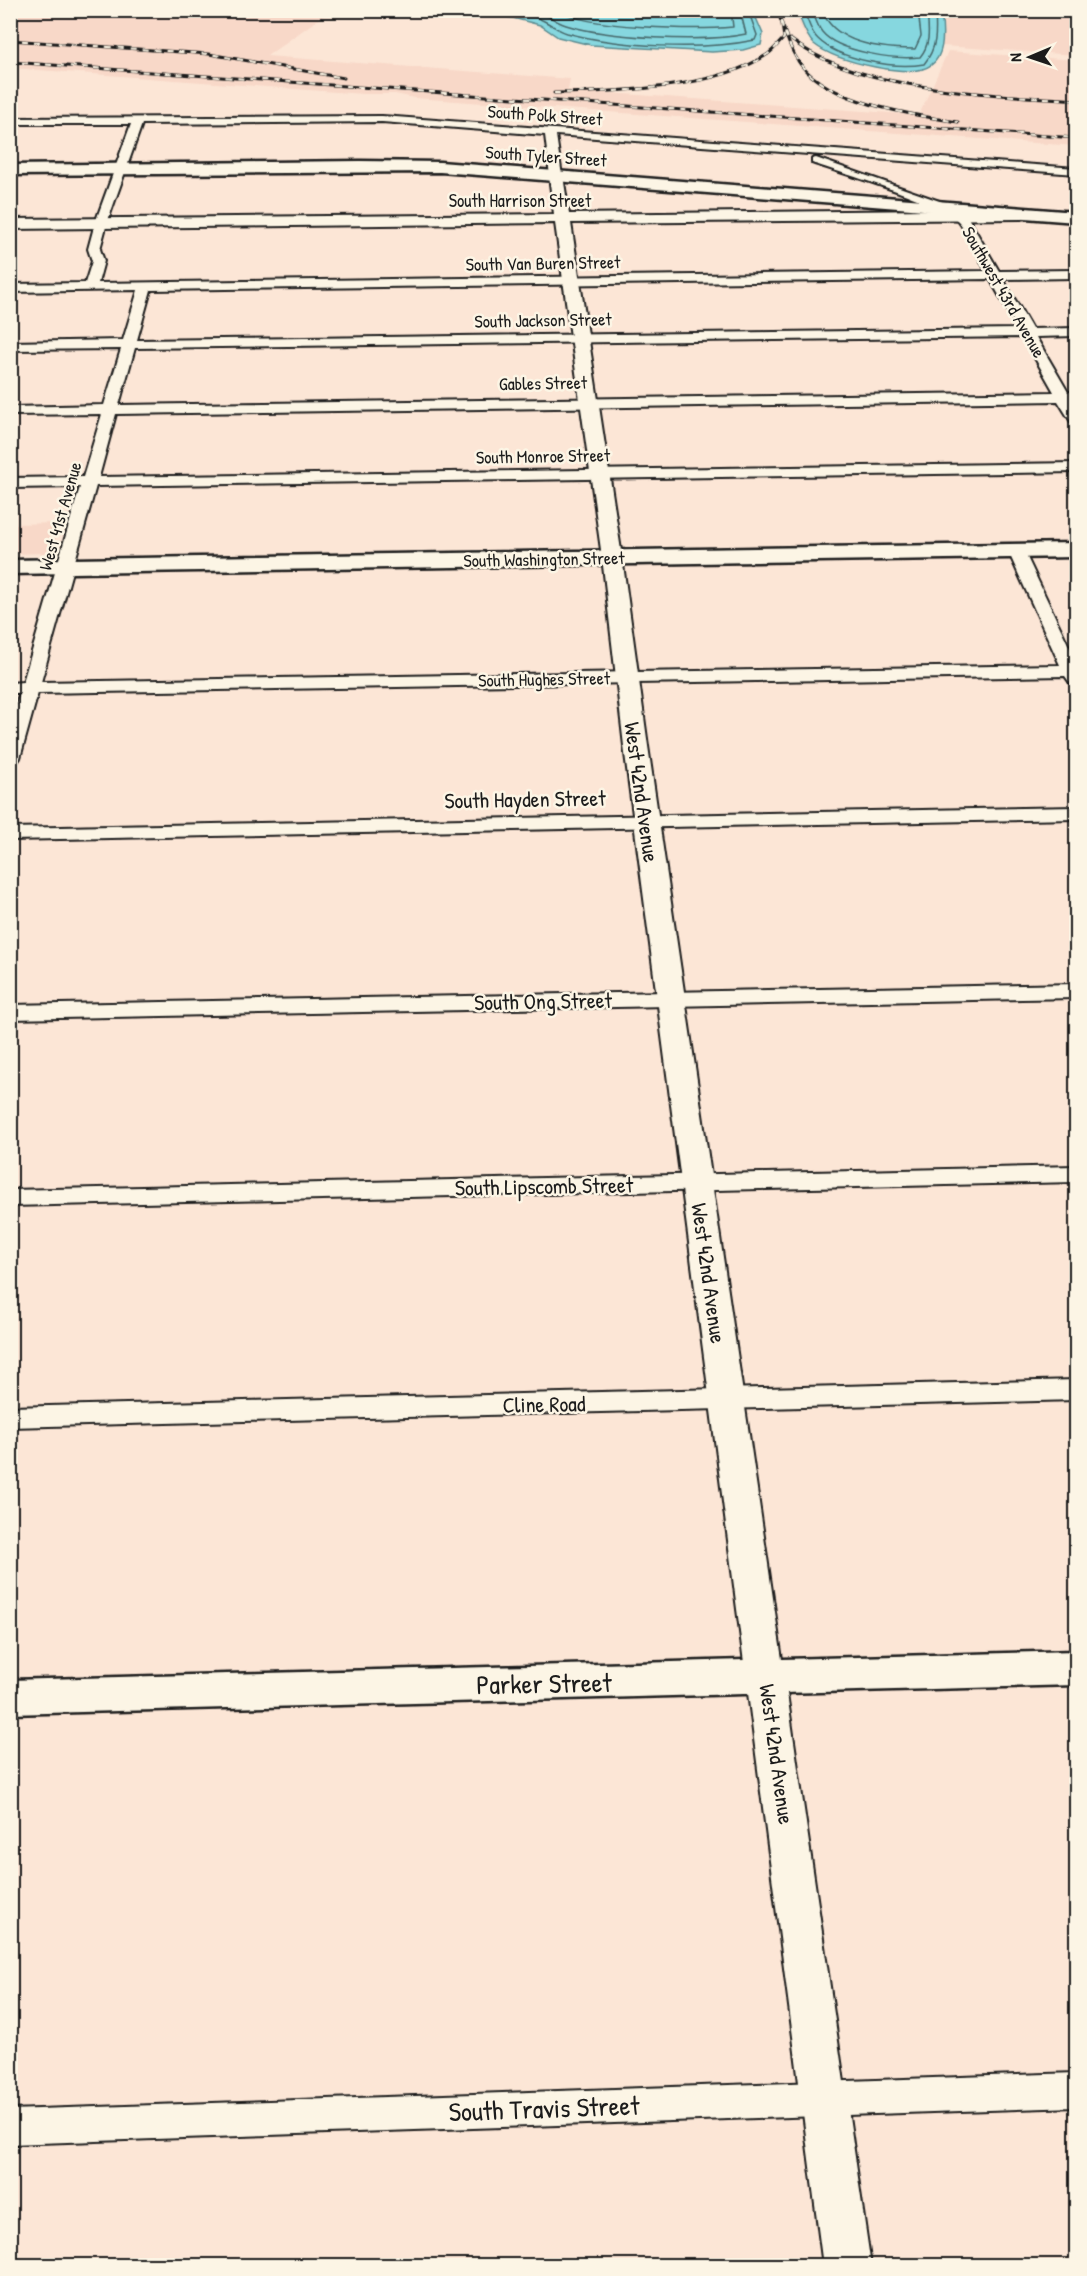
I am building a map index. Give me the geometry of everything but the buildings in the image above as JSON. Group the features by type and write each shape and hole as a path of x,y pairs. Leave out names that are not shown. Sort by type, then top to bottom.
{"main road":[{"name":"South Tyler Street","path":"10,170 407,166 556,176 950,211 1077,217"},
{"name":"South Washington Street","path":"10,567 1077,550"},
{"name":"Parker Street","path":"10,1697 1077,1668"}],"street":[{"name":"South Polk Street","path":"10,121 360,119 1077,171"},
{"path":"90,287 98,261 94,249 138,120"},
{"path":"550,132 556,176"},
{"name":"Southwest 43rd Avenue","path":"771,148 775,152 841,169 950,211 963,219 1027,332 1070,396 1077,419"},
{"name":"West 42nd Avenue","path":"556,176 612,558 726,1400 767,1678 847,2265"},
{"name":"South Harrison Street","path":"10,224 562,220 950,211"},
{"name":"South Van Buren Street","path":"10,288 1077,274"},
{"name":"West 41st Avenue","path":"10,758 146,286"},
{"name":"South Jackson Street","path":"10,346 1077,332"},
{"name":"Gables Street","path":"10,411 1070,396"},
{"name":"South Monroe Street","path":"10,483 1077,468"},
{"path":"1016,551 1075,673"},
{"name":"South Hughes Street","path":"10,688 1075,673"},
{"name":"South Hayden Street","path":"10,834 1077,813"},
{"name":"South Ong Street","path":"10,1012 1077,991"},
{"name":"South Lipscomb Street","path":"10,1198 1077,1174"},
{"name":"Cline Road","path":"10,1417 1077,1389"},
{"name":"South Travis Street","path":"10,2127 1077,2090"}],"shaded area":[{"path":"288,10 327,13 267,56 570,79 568,90 919,115 948,51 1076,60 1076,146 415,98 395,94 363,94 11,68 11,11"},
{"path":"793,11 1076,11 1076,55 806,37"},
{"path":"60,523 53,549 46,553 11,554 11,524"}],"water":[{"path":"463,11 753,11 763,34 761,45 743,50 712,52 591,45 558,37 540,25 513,18"},
{"path":"797,11 941,11 942,46 938,57 931,65 922,69 894,70 859,64 835,56 814,44 806,33"}],"railway":[{"path":"777,10 790,45 801,65 814,78 831,89 896,111 958,122"},
{"path":"554,93 664,86 721,75 747,66 770,52 784,38 782,24"},
{"path":"790,39 819,57 852,70 888,80 966,92 1076,100"},
{"path":"10,40 209,54 344,78"},
{"path":"10,62 1076,138"}]}
